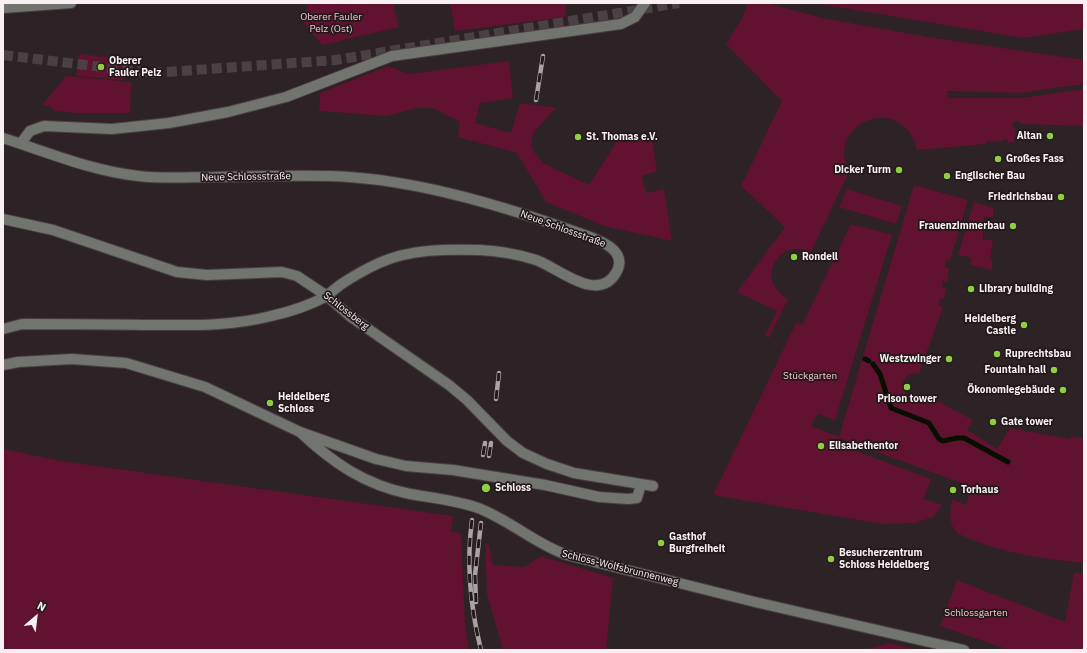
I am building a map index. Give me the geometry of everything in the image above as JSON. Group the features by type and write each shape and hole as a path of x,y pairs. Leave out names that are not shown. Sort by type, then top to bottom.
{"street":[{"path":"3,8 71,3"},
{"path":"20,143 30,131 44,126 112,129 169,124 228,112 286,97 392,56 621,24 635,17 645,3"},
{"name":"Neue Schlossstraße","path":"3,138 102,169 138,176 333,176 380,181 423,189 500,208 564,228 607,244 616,251 619,257 618,267 615,274 603,284 593,286 578,281 537,260 511,254 462,250 419,252 381,262 339,286 327,296 296,310 252,320 222,325 22,324 3,329"},
{"name":"Schlossberg","path":"3,219 53,230 177,272 207,276 274,272 290,274 304,279 327,296 351,317 422,364 457,391 506,441 523,453 574,473 653,486"},
{"path":"3,365 18,362 72,359 126,363 173,376 211,390 300,432 389,463 424,469 466,472 600,497 635,499 639,493 641,484"},
{"name":"Schloss-Wolfsbrunnenweg","path":"300,432 331,460 364,480 394,490 477,508 496,516 551,549 567,555 755,602 964,650"}],"green space":[{"name":"Oberer Fauler Pelz (Ost)","path":"308,3 393,3 399,27 322,45 303,22"},
{"path":"450,3 565,3 566,17 455,31"},
{"path":"748,3 768,3 822,18 928,37 1084,60 1084,84 1019,93 947,91 948,98 1021,98 1084,89 1084,126 1021,124 1016,120 1011,125 1016,130 1014,142 1008,143 1008,140 1002,140 1002,142 987,141 986,144 917,150 909,132 897,122 883,118 869,120 856,127 847,139 844,154 849,172 811,252 799,249 788,250 774,263 772,272 773,282 778,291 788,299 769,338 765,336 777,311 737,292 785,227 741,186 782,101 726,44 741,20"},
{"path":"815,3 1084,3 1084,29 1023,38"},
{"name":"Oberer Fauler Pelz","path":"79,54 126,59 124,80 76,76"},
{"path":"509,61 513,98 480,103 475,123 511,133 520,103 556,108 533,133 531,148 543,163 589,185 619,138 652,139 657,171 642,176 646,193 664,189 672,241 604,226 546,202 517,153 458,137 460,122 433,108 416,108 387,116 319,111 320,93 388,66 409,74"},
{"name":"Oberer Fauler Pelz","path":"66,76 131,82 130,113 78,113 54,111 50,106 42,105"},
{"name":"Stückgarten","path":"914,185 968,200 950,261 946,260 945,268 949,268 947,282 943,281 942,287 946,288 944,299 940,299 939,306 943,307 919,374 910,375 905,379 903,384 904,390 907,396 912,399 919,399 926,395 973,420 967,430 997,449 1010,428 1071,439 1071,436 1084,438 1084,563 1019,554 972,540 957,533 951,521 950,513 952,499 966,505 972,487 839,438 837,444 931,479 924,499 942,505 933,517 915,523 882,524 713,495 796,323 802,325 851,224 892,235 835,420 818,414 811,426 839,437"},
{"path":"847,189 902,206 896,224 839,207"},
{"path":"974,202 993,208 993,217 984,217 983,240 993,240 990,260 992,260 992,270 970,265 972,258 958,255"},
{"path":"3,449 61,461 453,516 451,532 461,533 465,625 469,650 3,650"},
{"path":"485,543 489,545 493,565 524,567 541,556 613,578 606,650 503,650 487,594"},
{"name":"Schlossgarten","path":"1074,573 1084,573 1084,650 1009,650 940,626 957,580 1065,622"},
{"path":"890,643 915,650 864,650"}],"waterway":[{"path":"865,359 869,361"},
{"path":"873,364 880,374 891,408 929,423 939,439 943,441 964,438 1008,462"}],"tunnel":[{"path":"3,55 152,73 336,60 679,3"}],"railway":[{"path":"536,100 543,56"},
{"path":"496,399 499,373"},
{"path":"483,455 485,443"},
{"path":"489,456 491,443"},
{"path":"472,520 469,553 470,585 474,617 481,650"},
{"path":"476,602 475,575 481,523"}],"place":[{"name":"Oberer Fauler Pelz","path":"101,67"},
{"name":"Altan","path":"1050,136"},
{"name":"St. Thomas e.V.","path":"578,137"},
{"name":"Großes Fass","path":"998,159"},
{"name":"Dicker Turm","path":"899,170"},
{"name":"Englischer Bau","path":"947,176"},
{"name":"Friedrichsbau","path":"1061,197"},
{"name":"Frauenzimmerbau","path":"1013,226"},
{"name":"Rondell","path":"794,257"},
{"name":"Library building","path":"971,289"},
{"name":"Heidelberg Castle","path":"1024,325"},
{"name":"Ruprechtsbau","path":"997,354"},
{"name":"Westzwinger","path":"949,359"},
{"name":"Fountain hall","path":"1054,370"},
{"name":"Prison tower","path":"907,387"},
{"name":"Ökonomiegebäude","path":"1063,390"},
{"name":"Heidelberg Schloss","path":"270,403"},
{"name":"Gate tower","path":"993,422"},
{"name":"Elisabethentor","path":"821,446"},
{"name":"Schloss","path":"486,488"},
{"name":"Torhaus","path":"953,490"},
{"name":"Gasthof Burgfreiheit","path":"661,543"},
{"name":"Besucherzentrum Schloss Heidelberg","path":"831,559"}]}
